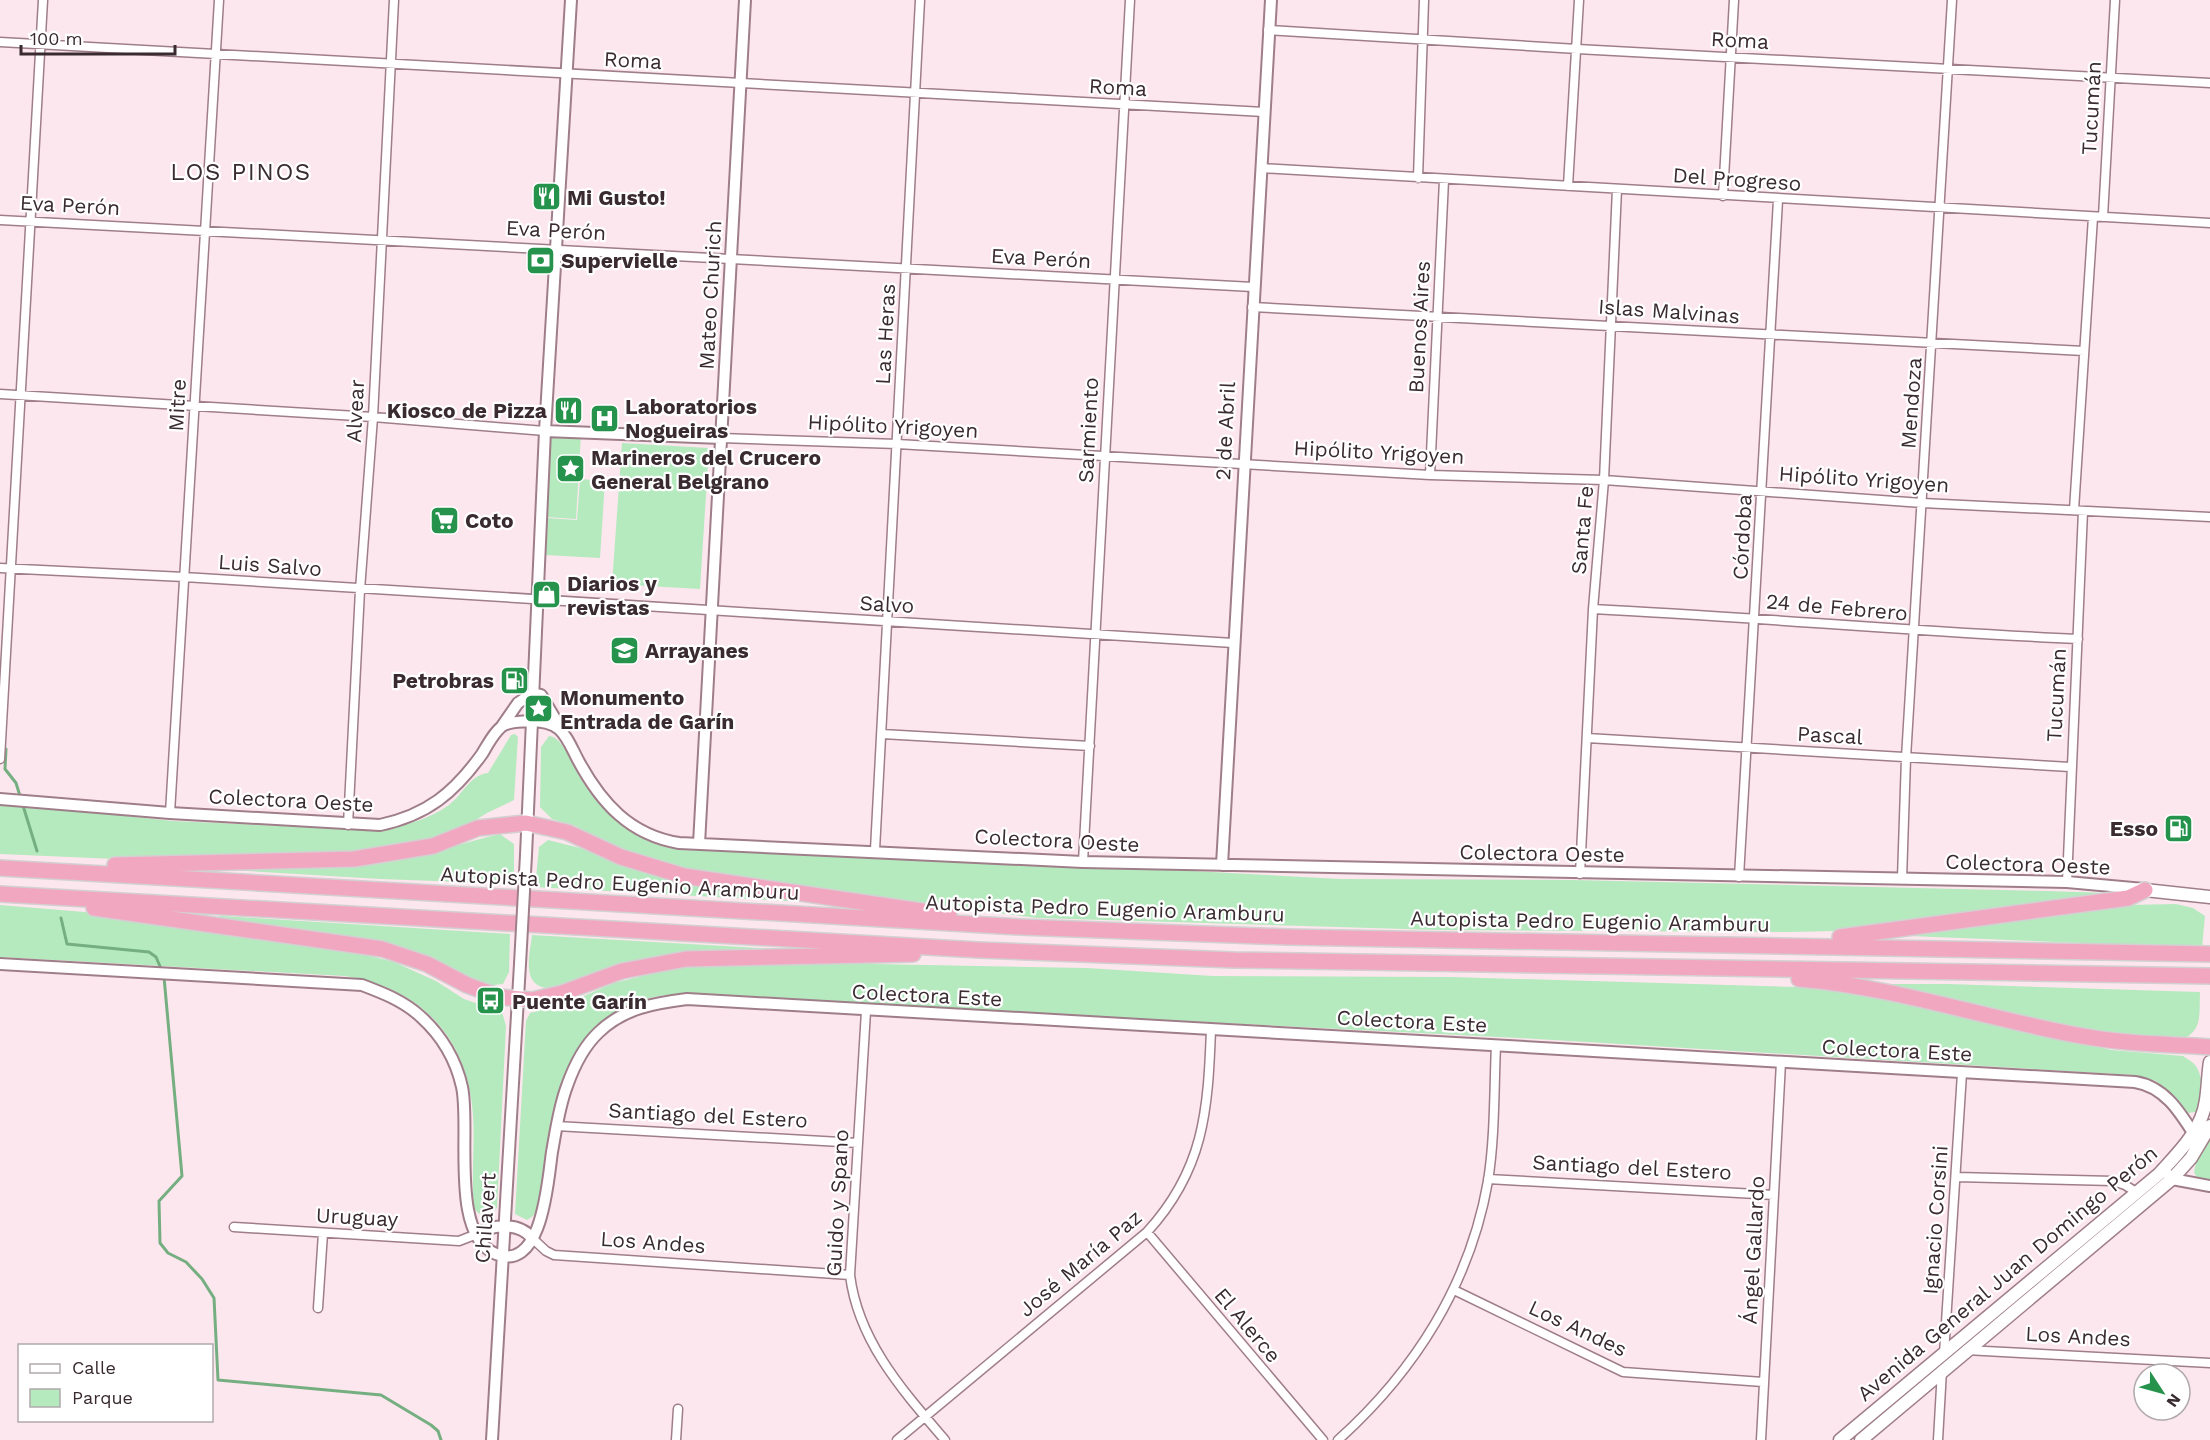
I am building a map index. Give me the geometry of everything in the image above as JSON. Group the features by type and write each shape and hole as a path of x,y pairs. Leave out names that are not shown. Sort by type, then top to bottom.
{"highway":[{"path":"7,868 354,859 433,846 478,828 526,823 567,832 621,857 684,876 891,905 1020,927"},
{"name":"Autopista Pedro Eugenio Aramburu","path":"7,868 1020,927 1287,937 1690,942 2210,954"},
{"path":"1690,942 1848,937 2128,898 2145,890"},
{"path":"1,894 979,950 1234,960 1700,970 1914,970 2210,976"},
{"path":"1,894 382,949 427,964 467,985 500,997 532,1000 562,993 622,972 686,959 875,957 979,950"},
{"path":"1700,970 1827,981 1871,988 2115,1042 2210,1047"}],"main road":[{"name":"Colectora Oeste","path":"2145,890 2210,897"},
{"name":"Avenida General Juan Domingo Perón","path":"1861,1440 2172,1179 2197,1138 2206,1102 2210,1062"},
{"name":"Avenida General Juan Domingo Perón","path":"1839,1440 2136,1192 2210,1126"}],"street":[{"path":"0,759 43,0"},
{"name":"Mitre","path":"170,813 219,0"},
{"name":"Alvear","path":"348,825 360,590 373,417 394,0"},
{"path":"517,999 526,855 545,431 571,0"},
{"name":"Mateo Churich","path":"699,844 745,0"},
{"name":"Las Heras","path":"875,850 920,0"},
{"name":"Sarmiento","path":"1083,862 1130,0"},
{"name":"2 de Abril","path":"1222,865 1270,0"},
{"path":"1418,178 1424,0"},
{"path":"1568,186 1579,0"},
{"path":"1724,196 1734,0"},
{"name":"Mendoza","path":"1902,879 1906,758 1933,345 1952,0"},
{"name":"Tucumán","path":"2103,217 2115,0"},
{"name":"Roma","path":"1268,30 1576,50 2210,82"},
{"name":"Roma","path":"0,42 1264,112"},
{"name":"Del Progreso","path":"1261,168 1778,200 2210,223"},
{"name":"Buenos Aires","path":"1430,475 1444,180"},
{"name":"Santa Fe","path":"1580,874 1593,609 1605,480 1617,189"},
{"name":"Córdoba","path":"1739,877 1778,200"},
{"name":"Tucumán","path":"2067,882 2070,767 2078,639 2078,510 2084,351 2093,217"},
{"name":"Eva Perón","path":"0,220 1253,287"},
{"name":"Islas Malvinas","path":"1252,307 1610,325 1933,345 2084,351"},
{"path":"0,394 373,417 545,431"},
{"name":"Hipólito Yrigoyen","path":"545,431 897,444 1430,475 1605,480 1922,503 2210,518"},
{"name":"Luis Salvo","path":"0,568 184,577 537,600"},
{"name":"Salvo","path":"537,600 1233,643"},
{"name":"24 de Febrero","path":"1593,609 1755,617 1914,632 2078,639"},
{"name":"Colectora Oeste","path":"0,799 170,813 348,825 380,825 414,817 432,806 472,768 518,703 533,693 541,695 590,782 619,817 663,840 699,844 875,850 1083,862 1580,874 2067,882 2145,890"},
{"path":"502,726 515,722 551,722 563,732"},
{"path":"882,734 1090,746"},
{"name":"Pascal","path":"1587,738 2070,767"},
{"path":"0,964 362,985 387,994 421,1016 444,1044 462,1087 465,1197 477,1234 484,1246 503,1256 514,1255 524,1249 532,1238 526,1230 506,1227 486,1229 477,1234"},
{"name":"Chilavert","path":"492,1440 506,1227 517,999"},
{"name":"Colectora Este","path":"532,1238 547,1197 556,1126 576,1064 600,1031 618,1017 654,1003 687,999 2135,1082 2150,1084 2167,1096 2197,1138"},
{"name":"Guido y Spano","path":"866,1011 850,1275 852,1296 866,1334 945,1440"},
{"name":"José María Paz","path":"897,1440 1147,1232 1173,1199 1196,1154 1207,1096 1211,1029"},
{"path":"1338,1440 1365,1415 1410,1363 1454,1290 1474,1237 1488,1179 1497,1045"},
{"name":"Ángel Gallardo","path":"1761,1440 1781,1062"},
{"name":"Ignacio Corsini","path":"1938,1440 1962,1073"},
{"name":"Santiago del Estero","path":"556,1126 858,1143"},
{"path":"2163,1169 2172,1179 2210,1186"},
{"path":"1957,1176 2113,1181 2136,1192"},
{"name":"Santiago del Estero","path":"1488,1179 1774,1195"},
{"name":"Uruguay","path":"234,1227 459,1241 477,1234"},
{"name":"El Alerce","path":"1147,1232 1323,1440"},
{"path":"318,1308 323,1233"},
{"name":"Los Andes","path":"532,1238 554,1255 850,1275"},
{"name":"Los Andes","path":"1454,1290 1623,1372 1763,1382"},
{"name":"Los Andes","path":"1945,1352 1968,1350 2210,1363"},
{"path":"676,1440 678,1409"}],"green space":[{"path":"551,433 581,435 576,519 546,517"},
{"path":"622,443 709,448 700,589 612,584"},
{"path":"580,479 605,481 600,558 545,555 547,518 577,520"},
{"path":"515,734 518,737 514,800 487,813 450,836 377,854 139,860 0,854 0,806 34,806 173,821 373,830 403,825 432,815 454,801 471,781 488,773 511,735"},
{"path":"549,736 559,741 590,792 611,816 636,835 650,842 680,850 989,860 1341,879 1574,880 2048,891 2108,893 2117,896 1836,931 1791,932 1438,930 1037,918 666,869 603,843 576,826 552,819 540,807 541,747"},
{"path":"500,834 514,844 514,884 213,869 363,866 414,857"},
{"path":"548,840 840,904 535,887 539,847"},
{"path":"2176,904 2193,908 2205,916 2202,948 1909,936 2127,905"},
{"path":"0,905 85,912 346,950 394,962 436,981 464,999 502,1012 506,1026 497,1208 490,1213 483,1214 478,1213 474,1208 473,1115 469,1087 461,1062 450,1040 435,1021 417,1005 396,992 371,982 344,976 0,957"},
{"path":"222,916 510,934 509,972 503,984 485,986 416,956 203,919"},
{"path":"532,935 797,950 740,953 546,988 533,981 530,974"},
{"path":"822,963 1087,968 1213,976 1453,977 1829,988 1882,996 2111,1050 2183,1056 2198,1070 2202,1096 2196,1112 2187,1113 2156,1081 2133,1075 1519,1038 666,995 625,1007 594,1031 583,1046 565,1082 550,1130 542,1201 534,1215 527,1220 515,1214 526,1021 530,1013 570,1002 614,983 684,966"},
{"path":"1880,984 2200,992 2200,1013 2195,1030 2185,1038 2114,1035 2031,1022"},
{"path":"2210,1136 2210,1181 2197,1178 2194,1172 2197,1158"}],"waterway":[{"path":"6,749 5,769 16,783 37,851"},
{"path":"61,918 67,944 149,952 156,957 162,971"},
{"path":"164,977 182,1176 159,1201 160,1243 168,1253 186,1262 202,1279 214,1298 218,1380 381,1395 431,1425 438,1431 441,1440"}],"place":[{"name":"Mi Gusto!","path":"546,197"},
{"name":"Supervielle","path":"540,260"},
{"name":"Kiosco de Pizza","path":"568,410"},
{"name":"Laboratorios Nogueiras","path":"604,418"},
{"name":"Marineros del Crucero General Belgrano","path":"570,469"},
{"name":"Coto","path":"444,520"},
{"name":"Diarios y revistas","path":"546,595"},
{"name":"Arrayanes","path":"624,650"},
{"name":"Petrobras","path":"515,680"},
{"name":"Monumento Entrada de Garín","path":"539,709"},
{"name":"Esso","path":"2179,828"},
{"name":"Puente Garín","path":"491,1001"}],"district":[{"name":"LOS PINOS","path":"241,172"}]}
